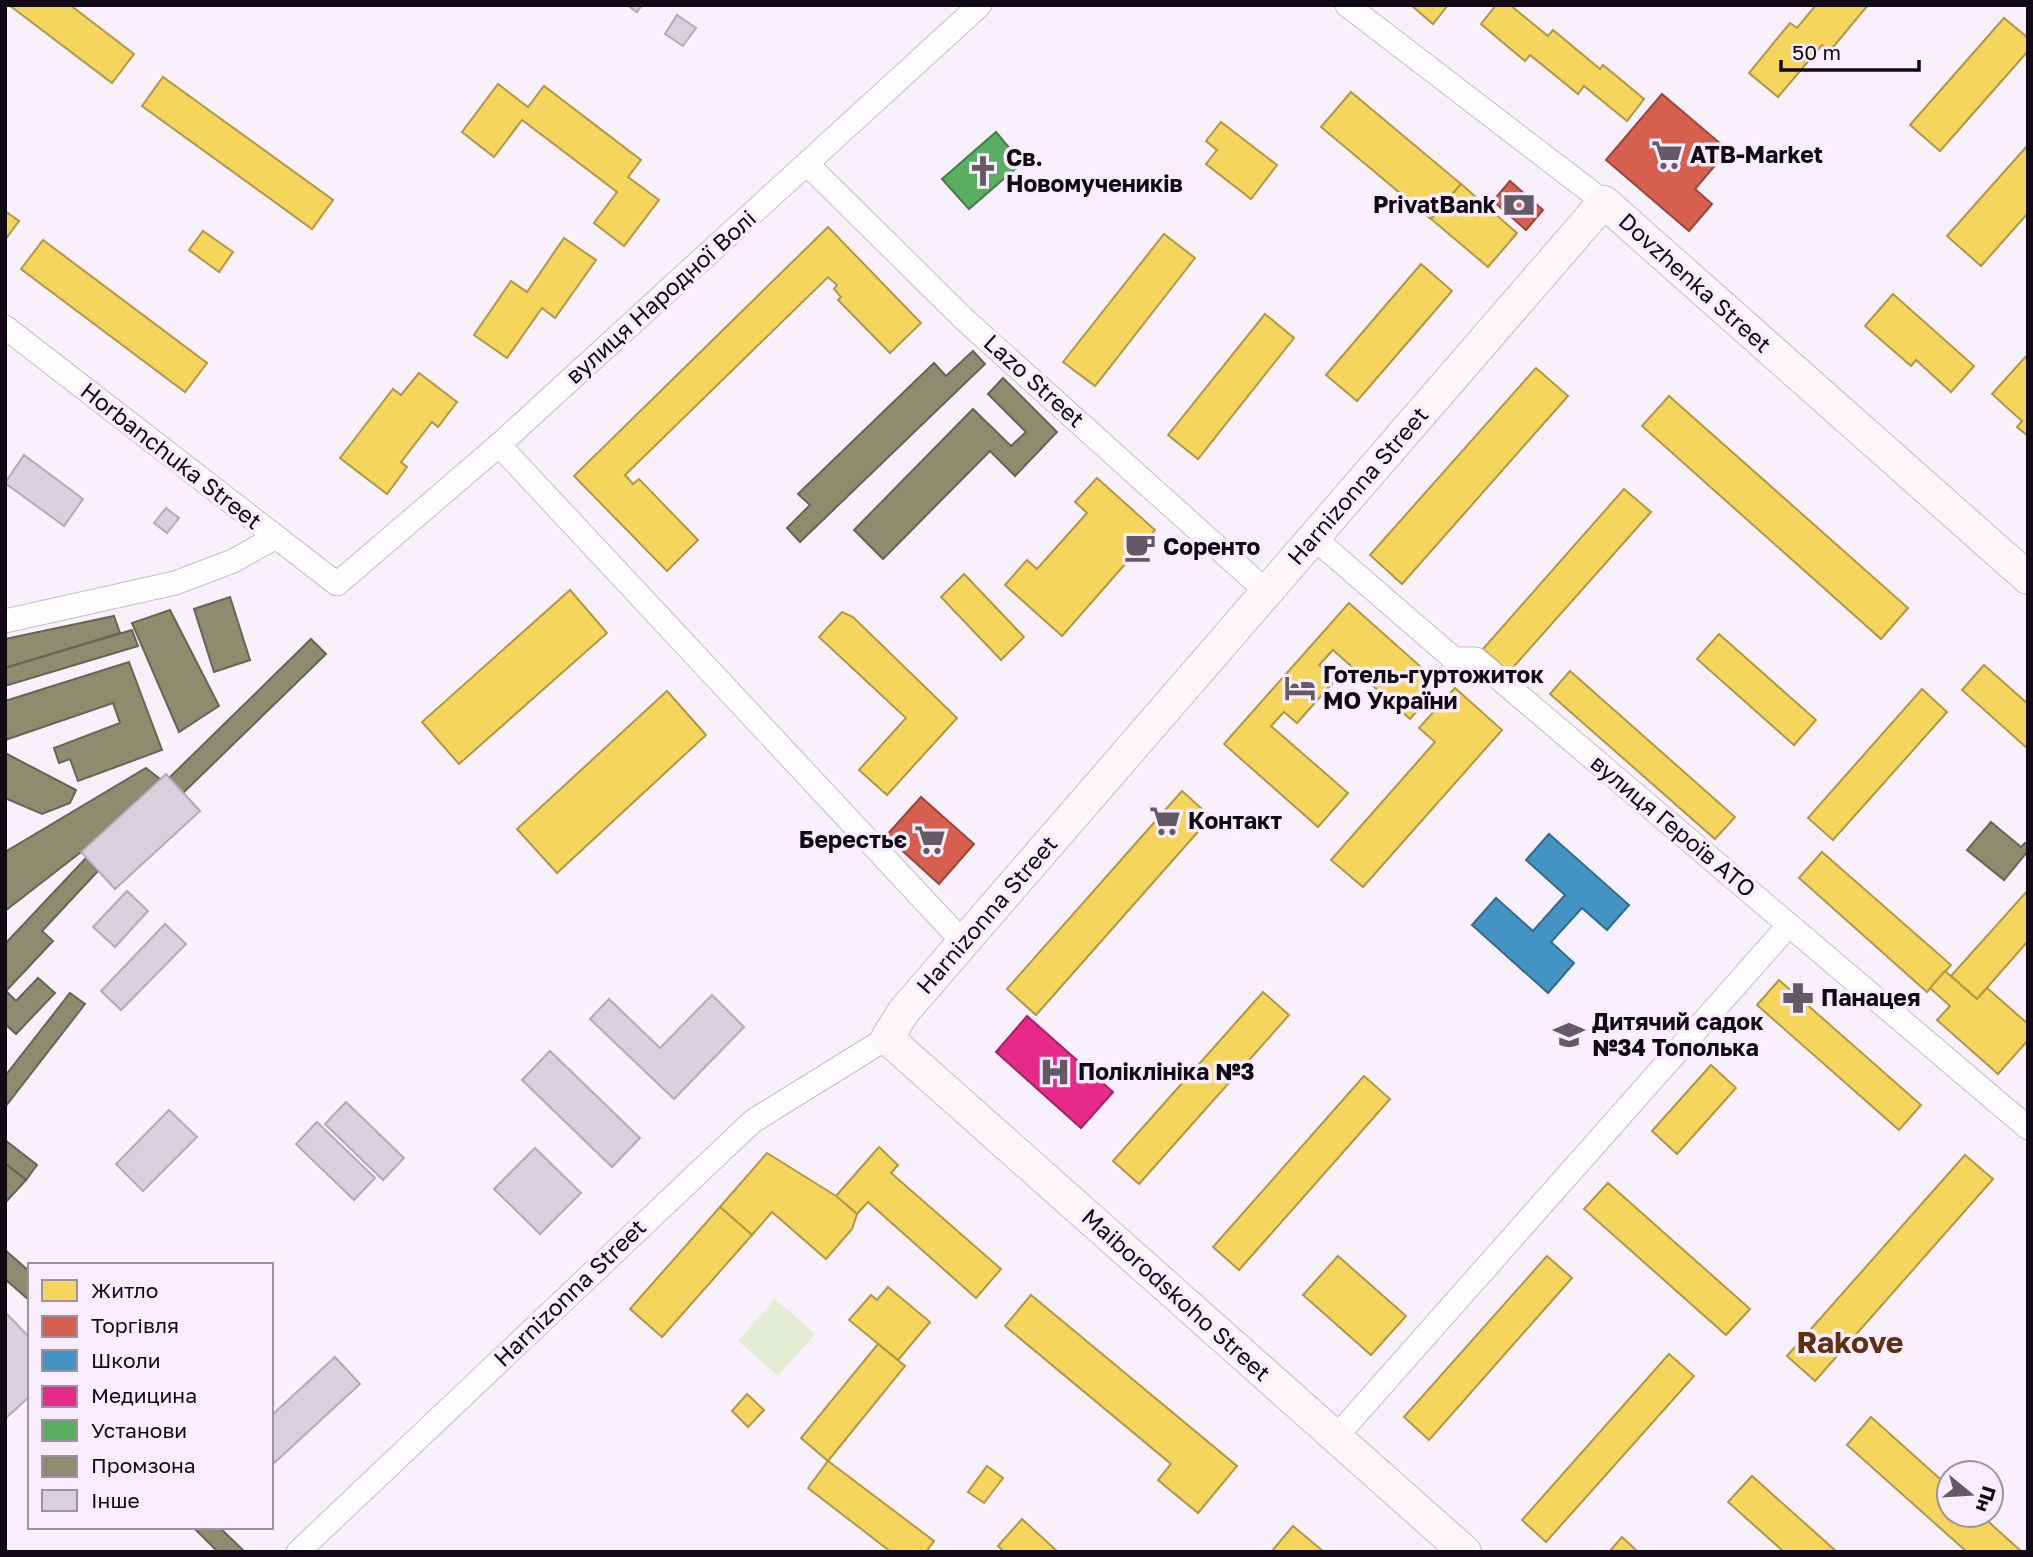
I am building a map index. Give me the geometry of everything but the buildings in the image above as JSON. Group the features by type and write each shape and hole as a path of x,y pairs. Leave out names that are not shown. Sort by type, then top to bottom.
{"street":[{"name":"вулиця Народної Волі","path":"337,584 499,445 980,5"},
{"name":"Dovzhenka Street","path":"1347,5 1604,202 2028,578"},
{"name":"Lazo Street","path":"807,164 965,320 1267,592"},
{"name":"Harnizonna Street","path":"298,1552 753,1121 887,1038 904,1011 1604,202"},
{"name":"Horbanchuka Street","path":"5,327 337,584"},
{"path":"499,445 964,943"},
{"path":"5,621 174,583 233,561 276,537"},
{"name":"вулиця Героїв АТО","path":"1314,538 1454,659 1476,659 2028,1128"},
{"path":"1336,1437 1789,925"},
{"name":"Maiborodskoho Street","path":"887,1038 1465,1552"}],"green space":[{"path":"775,1299 815,1334 778,1376 738,1341"}],"place":[{"name":"ATB-Market","path":"1667,155"},
{"name":"Св. Новомучеників","path":"983,171"},
{"name":"PrivatBank","path":"1519,205"},
{"name":"Соренто","path":"1140,547"},
{"name":"Готель-гуртожиток МО України","path":"1300,688"},
{"name":"Контакт","path":"1165,821"},
{"name":"Берестьє","path":"930,840"},
{"name":"Панацея","path":"1798,998"},
{"name":"Дитячий садок №34 Тополька","path":"1569,1035"},
{"name":"Поліклініка №3","path":"1055,1072"}],"district":[{"name":"Rakove","path":"1850,1343"}]}
